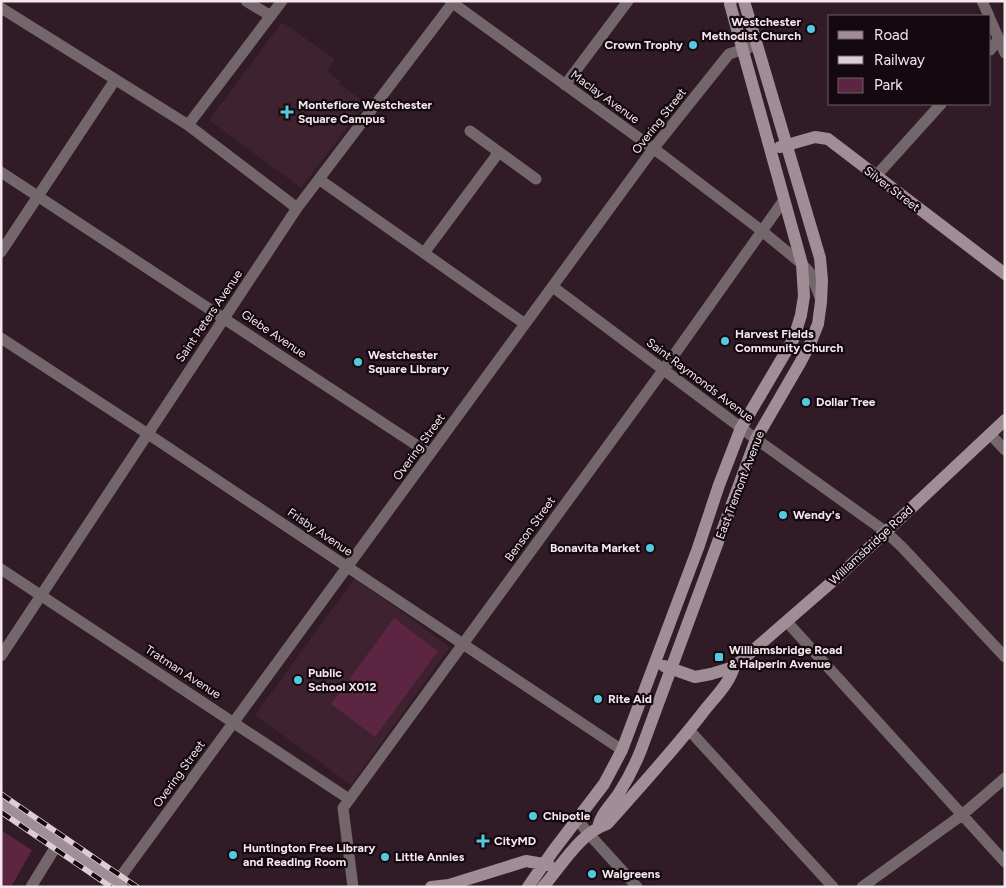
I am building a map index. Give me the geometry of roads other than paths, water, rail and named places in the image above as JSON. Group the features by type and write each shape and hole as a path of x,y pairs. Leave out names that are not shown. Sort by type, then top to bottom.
{"main road":[{"name":"East Tremont Avenue","path":"528,887 604,784 622,750 741,428 794,338 801,316 804,296 802,264 730,4 731,1"},
{"name":"East Tremont Avenue","path":"543,887 593,830 618,795 632,771 756,439 810,344 818,324 822,302 820,258 744,1"},
{"name":"Silver Street","path":"770,150 815,137 828,139 1005,274"},
{"name":"Williamsbridge Road","path":"655,663 695,676 711,674 734,667 787,622 886,532 1005,420"},
{"name":"Williamsbridge Road","path":"593,830 607,824 690,730 730,679 734,667"},
{"path":"1,803 119,885 134,887"},
{"path":"431,887 453,886 526,861 559,868"}],"street":[{"path":"246,1 270,16"},
{"path":"188,125 282,1"},
{"path":"565,85 628,1"},
{"path":"982,1 988,15"},
{"name":"Maclay Avenue","path":"452,2 654,149 762,231 802,264 811,274 822,302"},
{"name":"Saint Peters Avenue","path":"1,656 297,208 320,180 452,2"},
{"path":"1,8 188,125 297,208"},
{"path":"991,23 1005,53"},
{"path":"991,49 998,40"},
{"name":"Overing Street","path":"119,885 234,723 654,149 728,54 757,45"},
{"path":"1,252 116,80"},
{"path":"876,176 939,105"},
{"path":"470,131 536,179"},
{"path":"424,253 499,152"},
{"name":"Glebe Avenue","path":"1,172 430,454"},
{"path":"320,180 525,324"},
{"name":"Benson Street","path":"353,887 343,808 664,369 784,200"},
{"name":"Saint Raymonds Avenue","path":"553,287 741,428 886,532 1005,656"},
{"name":"Frisby Avenue","path":"1,338 622,750"},
{"path":"990,434 1005,450"},
{"name":"Tratman Avenue","path":"1,569 349,799"},
{"path":"787,622 1005,862"},
{"path":"690,730 833,887"},
{"path":"862,887 962,815 1005,778"},
{"path":"578,820 593,830 636,887"},
{"path":"31,887 58,843"}],"railway":[{"path":"1,794 137,887"},
{"path":"1,812 111,887"}],"place":[{"name":"Westchester Methodist Church","path":"811,29"},
{"name":"Crown Trophy","path":"693,45"},
{"name":"Montefiore Westchester Square Campus","path":"287,112"},
{"name":"Harvest Fields Community Church","path":"725,341"},
{"name":"Westchester Square Library","path":"358,362"},
{"name":"Dollar Tree","path":"806,402"},
{"name":"Wendy's","path":"783,515"},
{"name":"Bonavita Market","path":"650,548"},
{"name":"Williamsbridge Road & Halperin Avenue","path":"719,657"},
{"name":"Public School X012","path":"298,680"},
{"name":"Rite Aid","path":"598,699"},
{"name":"Chipotle","path":"533,816"},
{"name":"CityMD","path":"483,841"},
{"name":"Huntington Free Library and Reading Room","path":"233,855"},
{"name":"Little Annies","path":"385,857"},
{"name":"Walgreens","path":"592,874"}]}
